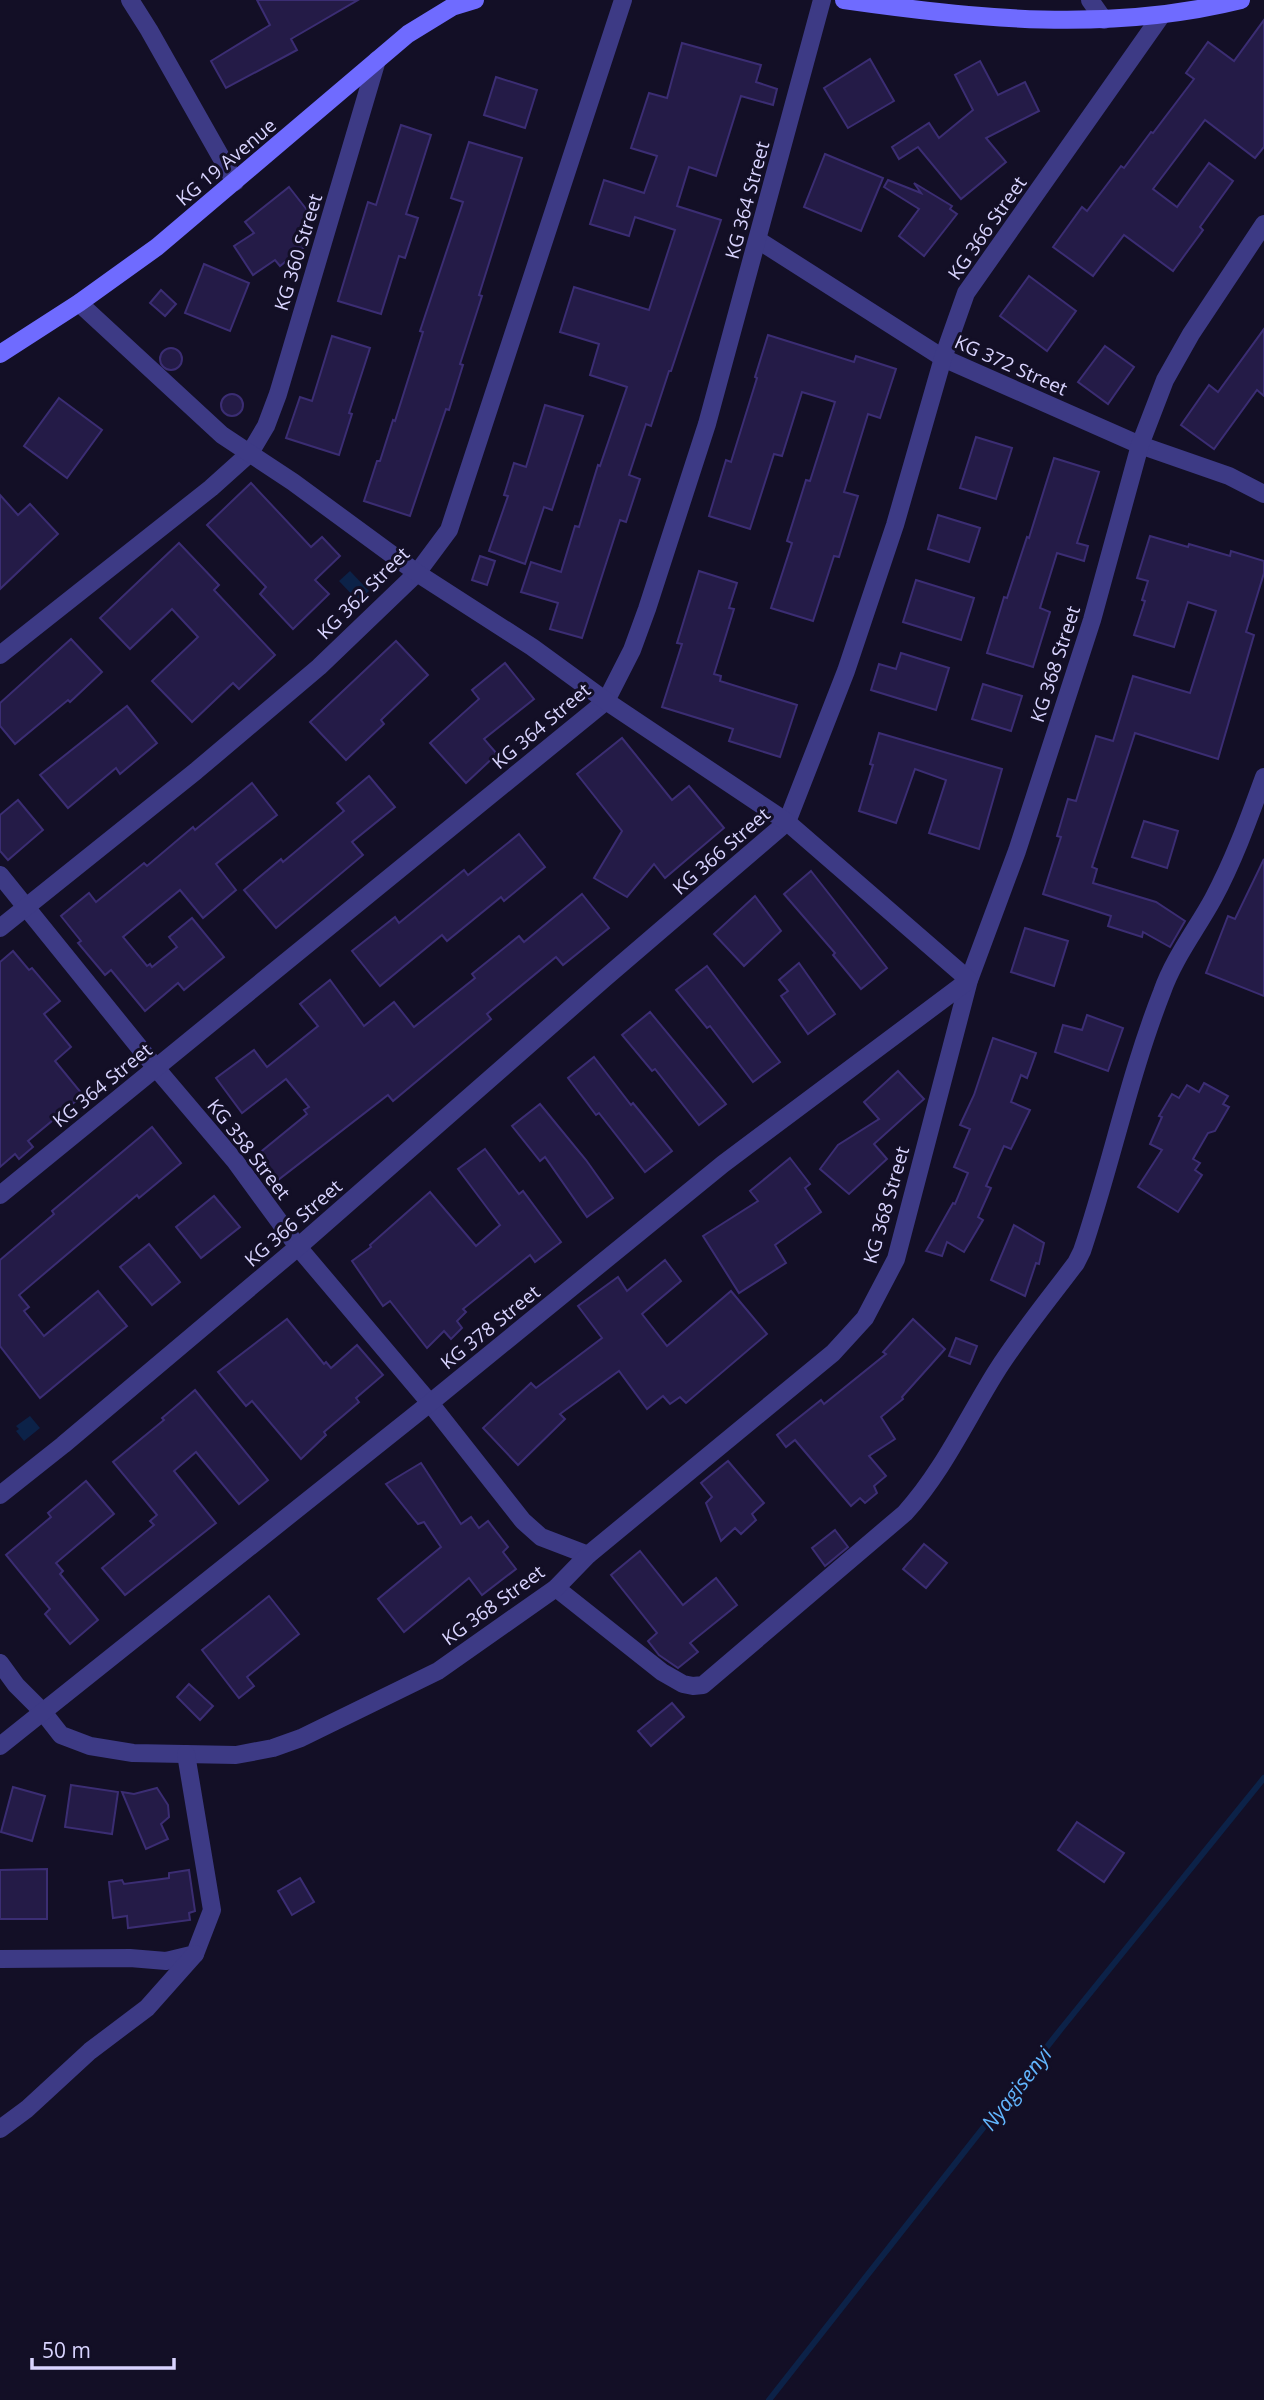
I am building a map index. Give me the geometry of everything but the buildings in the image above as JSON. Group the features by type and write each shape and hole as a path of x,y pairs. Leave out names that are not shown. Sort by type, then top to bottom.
{"main road":[{"name":"KG 19 Avenue","path":"0,354 79,303 157,247 408,34 450,3 475,0"},
{"path":"844,0 928,12 1014,19 1104,20 1161,16 1241,0"}],"street":[{"path":"130,0 235,182"},
{"name":"KG 362 Street","path":"0,928 196,771 319,667 417,573 449,530 623,0"},
{"name":"KG 364 Street","path":"0,1195 606,701 632,650 647,609 707,424 822,0"},
{"path":"1090,0 1104,20"},
{"name":"KG 366 Street","path":"0,1495 298,1247 787,822 855,647 899,513 943,358 966,293 1161,16"},
{"name":"KG 360 Street","path":"0,655 211,488 250,453 266,426 278,394 377,60"},
{"name":"KG 368 Street","path":"0,1663 61,1735 90,1746 133,1753 236,1755 273,1748 301,1738 438,1671 556,1588 588,1555 833,1353 865,1318 879,1296 896,1259 969,980 1017,851 1088,633 1140,445 1166,380 1191,334 1264,224"},
{"name":"KG 372 Street","path":"758,240 943,358 1140,445 1229,476 1264,494"},
{"path":"79,303 222,435 417,573 532,647 606,701 787,822 969,980"},
{"path":"556,1588 662,1672 683,1684 703,1685 917,1500 932,1481 998,1370 1082,1251 1143,1043 1163,989 1224,875 1241,839 1264,777"},
{"name":"KG 358 Street","path":"0,875 235,1161 298,1247 430,1403 523,1521 541,1537 588,1555"},
{"name":"KG 378 Street","path":"0,1746 430,1403 723,1164 969,980"},
{"path":"0,2129 27,2109 90,2051 147,2008 195,1954 212,1910 186,1754"},
{"path":"0,1959 130,1958 166,1961 195,1954"}],"water":[{"path":"350,571 369,591 358,601 339,581"},
{"path":"30,1416 40,1428 24,1441 16,1431 19,1429 16,1426"}],"waterway":[{"name":"Nyagisenyi","path":"769,2400 1061,2029 1264,1778"}]}
